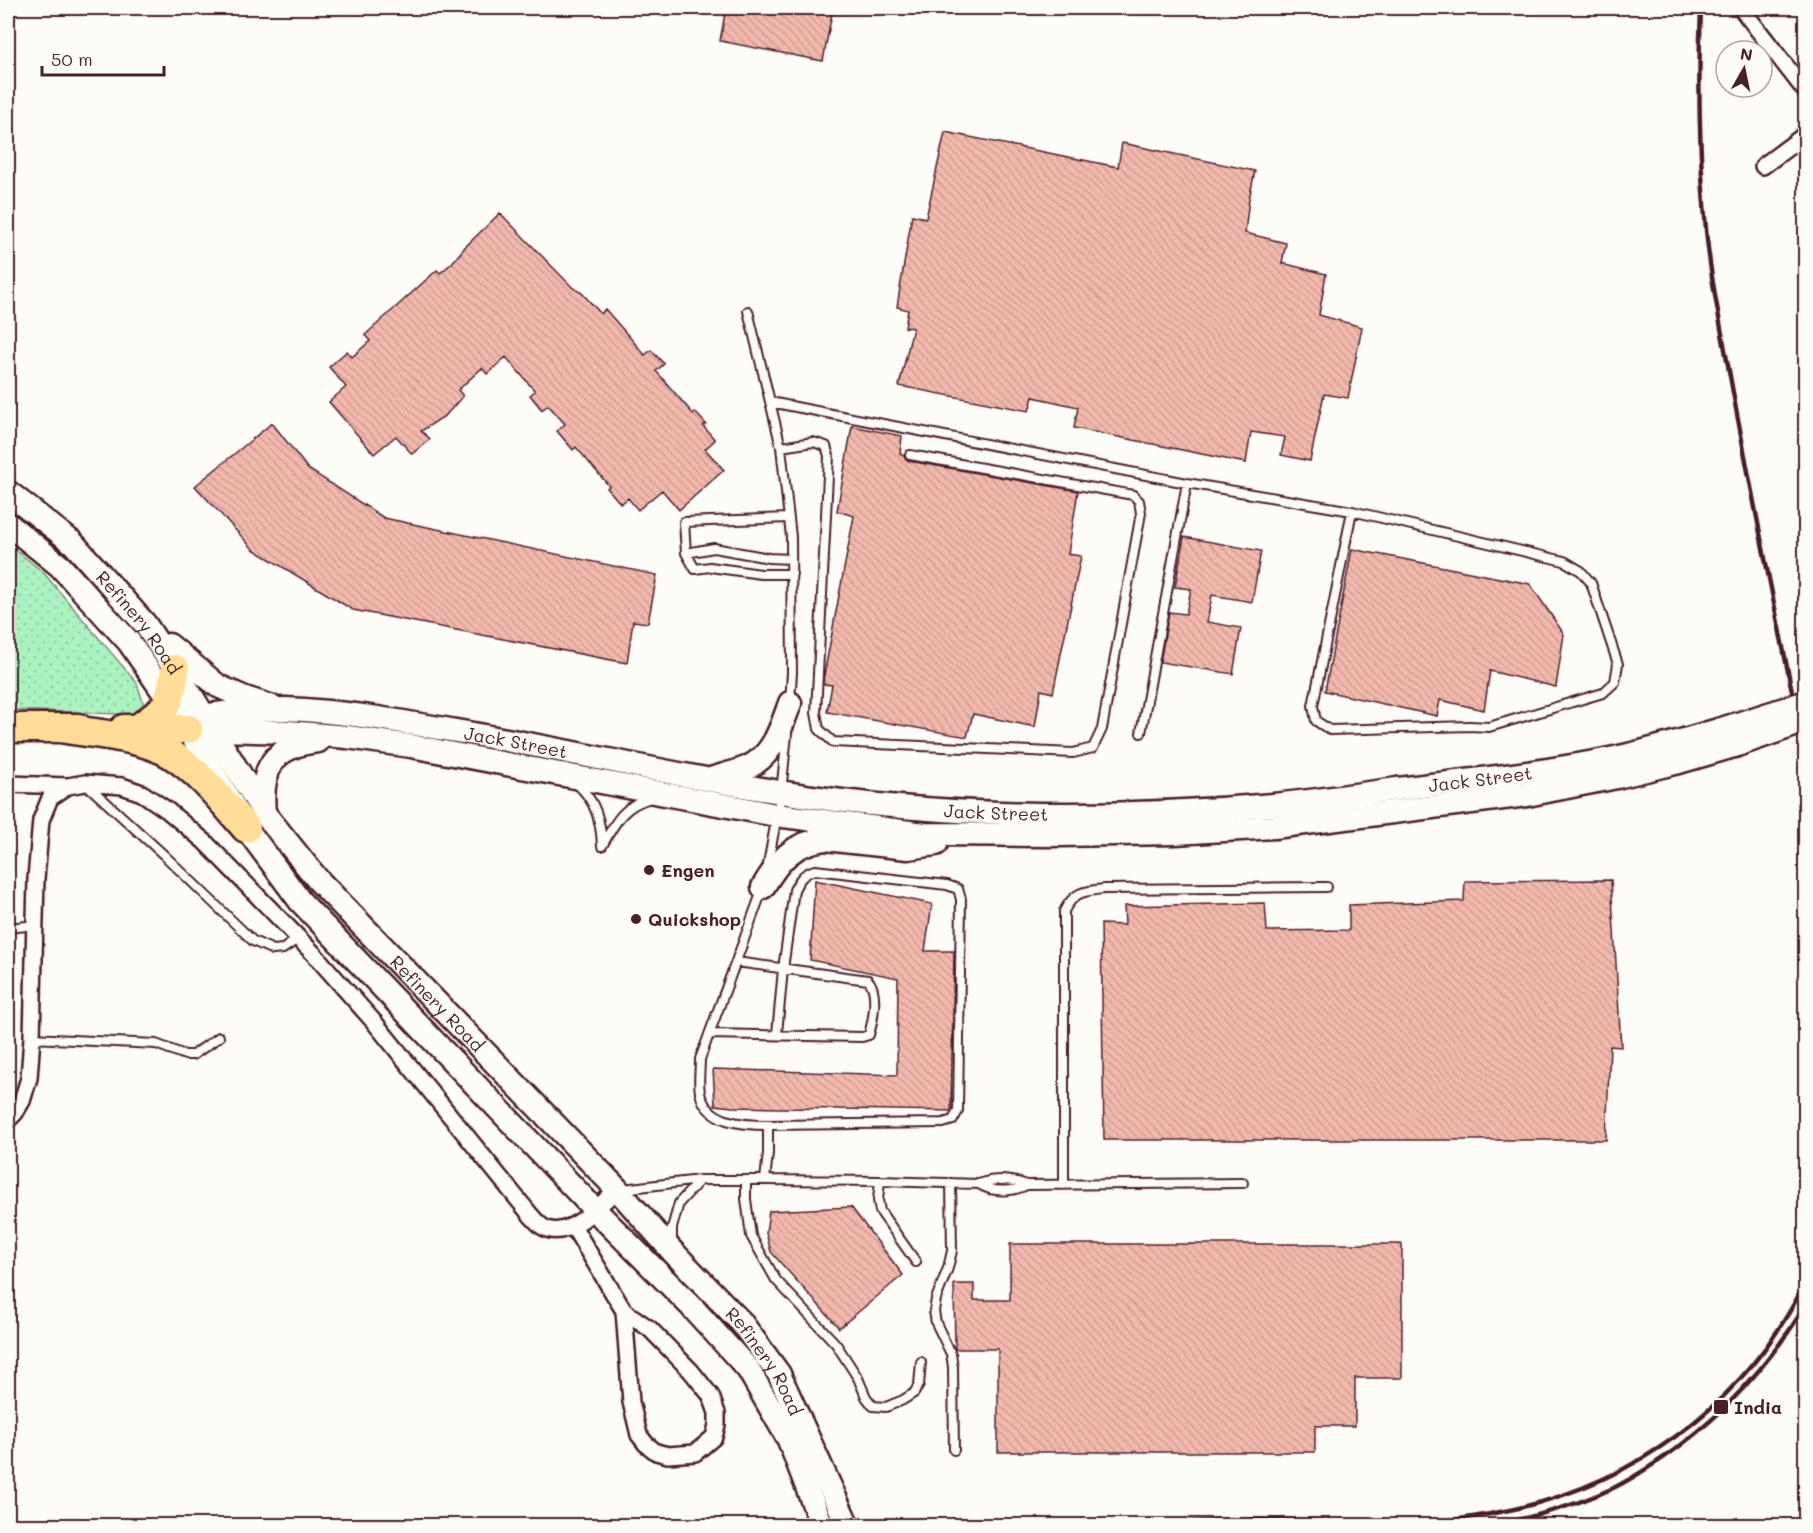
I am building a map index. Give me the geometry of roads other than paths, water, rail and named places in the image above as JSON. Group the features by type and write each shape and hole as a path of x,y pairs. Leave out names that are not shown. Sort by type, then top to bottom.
{"highway":[{"path":"8,728 137,729 191,719 175,669"},
{"path":"60,728 144,743 169,753 255,821"}],"main road":[{"name":"Refinery Road","path":"8,492 73,543 145,624 175,669 191,719"},
{"name":"Refinery Road","path":"8,524 60,566 129,642 158,682 191,719 255,821 300,901 595,1210 691,1306 748,1369 789,1440 820,1518"},
{"path":"145,624 218,686 245,698 282,709"},
{"name":"Jack Street","path":"1731,736 1806,702"},
{"path":"709,779 747,767 764,756 776,740 790,703"},
{"name":"Jack Street","path":"191,719 282,709 411,723 709,779 779,804 925,834 985,835 1175,833 1274,827 1527,795 1617,767 1731,736 1806,721"},
{"name":"Jack Street","path":"191,719 411,746 673,795 779,804 928,810 1060,813 1176,811 1275,805 1526,773 1617,767"},
{"path":"255,821 267,770 276,757 291,747 346,737"},
{"name":"Refinery Road","path":"255,821 318,880 617,1189 673,1252 741,1322 778,1374 844,1515"},
{"path":"763,887 784,857 801,844 825,839 908,848 985,835"},
{"path":"758,1387 778,1374"}],"street":[{"path":"1741,8 1806,92"},
{"path":"1763,166 1806,134"},
{"path":"8,784 68,786 85,783 122,786 142,794 167,810 204,841 298,938 375,1023 543,1227 556,1231 573,1226 595,1210 617,1189"},
{"path":"8,1120 22,1101 29,1078 36,879 41,820 50,798 68,786"},
{"path":"573,1226 624,1311 650,1329 691,1371 711,1396 717,1413 716,1431 714,1437 695,1453 668,1455 656,1452 639,1435 631,1402 624,1311"}],"lane":[{"path":"748,311 781,447 792,559 792,673 779,804 771,854 761,897 700,1059 700,1094 711,1113 743,1125 943,1123 953,1120 958,1111 961,899 958,889 947,885 815,870 806,873 799,880 794,891 777,1034"},
{"path":"770,402 1187,483 1352,511 1564,561 1581,571 1591,583 1618,664 1615,682 1603,693 1489,727 1330,730 1323,726 1316,721 1313,706 1352,511"},
{"path":"781,447 813,442 826,446 829,456 816,713 819,729 833,742 1073,753 1093,748 1102,729 1141,513 1139,501 1133,495 910,455"},
{"path":"1141,733 1187,483"},
{"path":"789,518 684,522 686,553 695,569 710,567 761,574 792,574"},
{"path":"686,553 714,548 769,558 792,559"},
{"path":"559,773 584,790 594,804 599,820 602,846 621,815 631,807 645,800 673,795"},
{"path":"85,783 253,941 273,950 284,949 298,938"},
{"path":"1064,1185 1064,911 1071,898 1084,891 1104,889 1327,887"},
{"path":"8,928 36,925"},
{"path":"709,1034 862,1037 868,1035 875,992 868,980 736,962"},
{"path":"32,1038 156,1044 185,1055 193,1055 219,1037"},
{"path":"765,1180 768,1125"},
{"path":"617,1189 700,1180 951,1183 979,1184 987,1190 1018,1190 1027,1185 1243,1183"},
{"path":"673,1252 672,1228 679,1203 700,1180"},
{"path":"746,1180 751,1236 776,1280 836,1344 873,1406 886,1407 914,1393 919,1385 921,1362"},
{"path":"880,1181 878,1200 880,1211 916,1262"},
{"path":"951,1183 952,1251 934,1311 936,1323 951,1354 953,1367 954,1450"}],"railway":[{"path":"1701,8 1700,138 1710,260 1750,480 1806,758"},
{"path":"1133,1526 1240,1520 1388,1523 1464,1519 1545,1501 1592,1484 1637,1462 1678,1434 1716,1403 1751,1366 1781,1326 1806,1281"},
{"path":"1488,1526 1566,1507 1611,1489 1663,1458 1705,1426 1760,1370 1806,1305"},
{"path":"1072,1525 1095,1526"}],"place":[{"name":"Engen","path":"649,870"},
{"name":"Quickshop","path":"636,919"},
{"name":"India","path":"1721,1407"}]}
